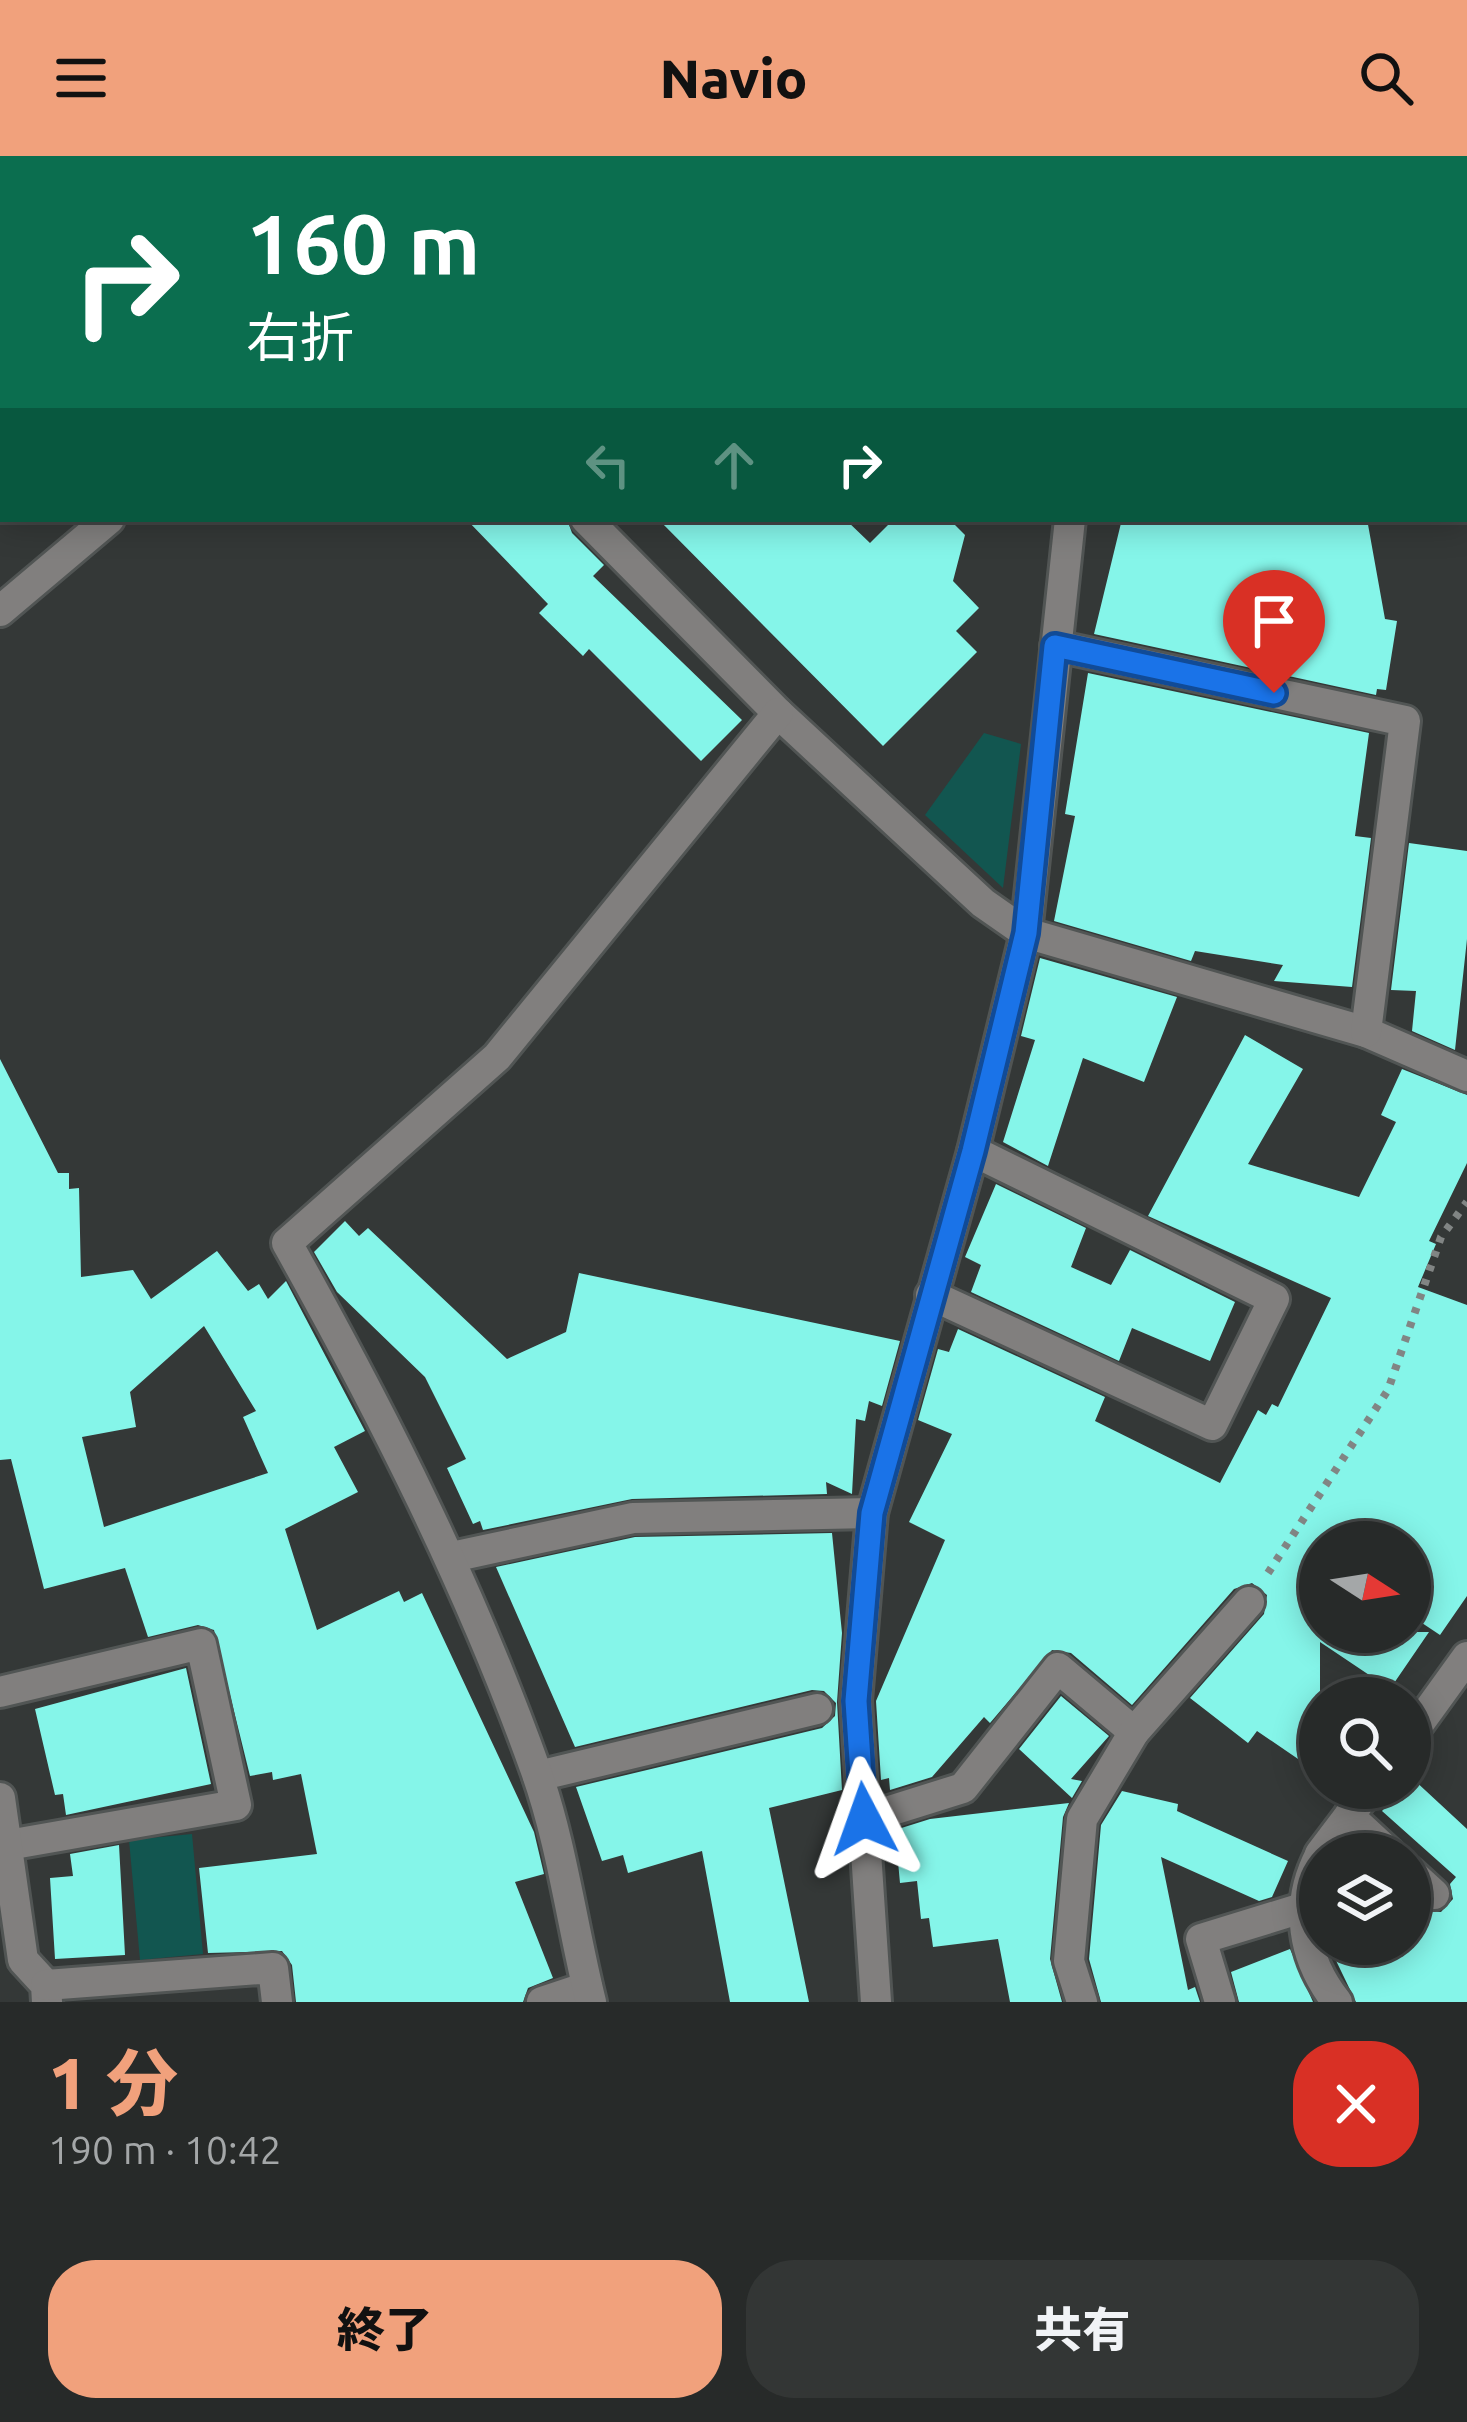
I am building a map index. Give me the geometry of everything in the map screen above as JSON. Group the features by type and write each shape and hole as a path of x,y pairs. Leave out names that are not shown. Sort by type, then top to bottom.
{"street":[{"path":"0,610 105,522"},
{"path":"589,522 778,713 983,903 1026,933 1366,1032 1467,1076"},
{"path":"876,2002 856,1701 872,1513 973,1151 1026,933 1070,522"},
{"path":"1055,646 1405,721 1366,1032"},
{"path":"542,2002 589,1995 538,1776 452,1557 398,1444 287,1244 496,1057 778,713"},
{"path":"931,1294 1212,1425 1274,1299 973,1151"},
{"path":"452,1557 633,1518 872,1513"},
{"path":"1082,2002 1070,1961 1082,1819 1134,1732 1250,1602"},
{"path":"0,1692 201,1644 236,1805 8,1845"},
{"path":"1431,1707 1467,1657"},
{"path":"864,1819 963,1788 1058,1667 1134,1732"},
{"path":"538,1776 817,1709"},
{"path":"0,1798 8,1845 12,1960 47,1994 273,1968 277,2002"},
{"path":"1336,1833 1354,1809"},
{"path":"1349,1816 1367,1833"},
{"path":"1431,1891 1434,1894"},
{"path":"1220,2002 1202,1940 1299,1909"},
{"path":"1316,1965 1336,2002"}],"path":[{"path":"1250,1602 1388,1390 1442,1237 1467,1202"}],"shaded area":[{"path":"984,733 1021,744 1003,888 925,815"},
{"path":"192,1834 203,1954 140,1960 129,1840"}],"building":[{"path":"469,522 568,522 572,533 604,565 593,576 742,720 701,761 589,649 583,656 539,613 548,604"},
{"path":"661,522 848,522 870,543 891,522 952,522 965,535 953,581 979,608 956,631 977,652 883,746"},
{"path":"1121,522 1368,522 1385,619 1397,621 1386,690 1377,689 1376,695 1094,634"},
{"path":"1088,673 1369,733 1355,836 1371,838 1352,987 1274,981 1283,965 1195,951 1191,961 1054,921 1075,816 1065,814"},
{"path":"1409,843 1467,851 1467,939 1455,1050 1412,1031 1416,991 1391,990"},
{"path":"1040,958 1177,997 1144,1082 1083,1058 1048,1166 1003,1142 1035,1040 1021,1036"},
{"path":"1245,1035 1303,1069 1248,1164 1359,1197 1396,1122 1381,1115 1402,1069 1467,1095 1467,1163 1429,1241 1436,1244 1418,1287 1467,1305 1467,1596 1440,1635 1431,1629 1431,1521 1299,1521 1299,1653 1320,1653 1320,1677 1299,1677 1299,1760 1257,1731 1248,1743 1190,1698 1264,1614 1267,1595 1252,1583 1234,1589 1132,1705 1071,1653 1052,1650 990,1723 984,1717 932,1777 890,1790 889,1778 881,1780 876,1701 945,1540 909,1522 952,1434 918,1420 938,1349 949,1352 958,1329 1105,1397 1095,1421 1220,1483 1258,1410 1266,1415 1272,1404 1278,1407 1331,1298 1148,1216"},
{"path":"0,1059 58,1173 69,1173 69,1189 79,1188 81,1277 133,1270 151,1299 217,1251 248,1291 259,1284 268,1299 286,1281 365,1431 334,1447 358,1492 285,1529 317,1630 399,1591 404,1602 422,1593 534,1832 544,1874 515,1882 553,1978 528,1988 523,2002 296,2002 292,1965 282,1951 208,1953 199,1868 317,1854 301,1774 273,1780 272,1772 250,1776 214,1630 198,1625 148,1637 125,1568 44,1589 11,1459 0,1460","holes":["204,1326 256,1411 243,1417 268,1473 104,1527 82,1437 136,1427 130,1392"]},
{"path":"996,1184 1086,1228 1071,1267 1111,1285 1130,1250 1235,1302 1210,1361 1132,1328 1119,1361 971,1292 981,1265 965,1257"},
{"path":"345,1221 359,1236 368,1228 507,1359 566,1332 579,1273 900,1341 882,1406 869,1401 865,1421 856,1419 852,1494 826,1482 827,1494 632,1499 483,1530 480,1521 473,1524 447,1468 466,1459 425,1377 337,1292 314,1252"},
{"path":"832,1533 842,1633 837,1702 842,1790 769,1808 809,2002 730,2002 702,1851 628,1873 623,1855 602,1861 576,1787 822,1728 835,1716 836,1703 824,1691 812,1690 575,1747 496,1567 635,1537"},
{"path":"1336,1653 1415,1653 1398,1677 1372,1677"},
{"path":"186,1668 211,1784 66,1815 63,1794 55,1795 35,1709"},
{"path":"1061,1696 1109,1736 1071,1779 1082,1781 1072,1798 1019,1749"},
{"path":"1122,1791 1178,1804 1177,1811 1288,1861 1272,1897 1259,1901 1161,1857 1188,1990 1195,1987 1200,2002 1101,2002 1089,1959 1101,1825"},
{"path":"1431,1796 1467,1829 1467,2002 1356,2002 1338,1965 1431,1965 1431,1911 1441,1912 1453,1899 1450,1884 1456,1877 1431,1855 1431,1833 1407,1833 1382,1811 1431,1809"},
{"path":"1069,1803 1063,1817 1050,1959 1062,2002 1010,2002 998,1939 933,1947 929,1918 921,1919 917,1881 900,1883 895,1830 930,1819"},
{"path":"119,1845 125,1955 55,1959 50,1878 73,1876 70,1854"},
{"path":"1290,1949 1313,2002 1239,2002 1231,1972"}],"route":[{"path":"864,1819 856,1701 872,1513 973,1151 1026,933 1055,646 1274,693"}]}
